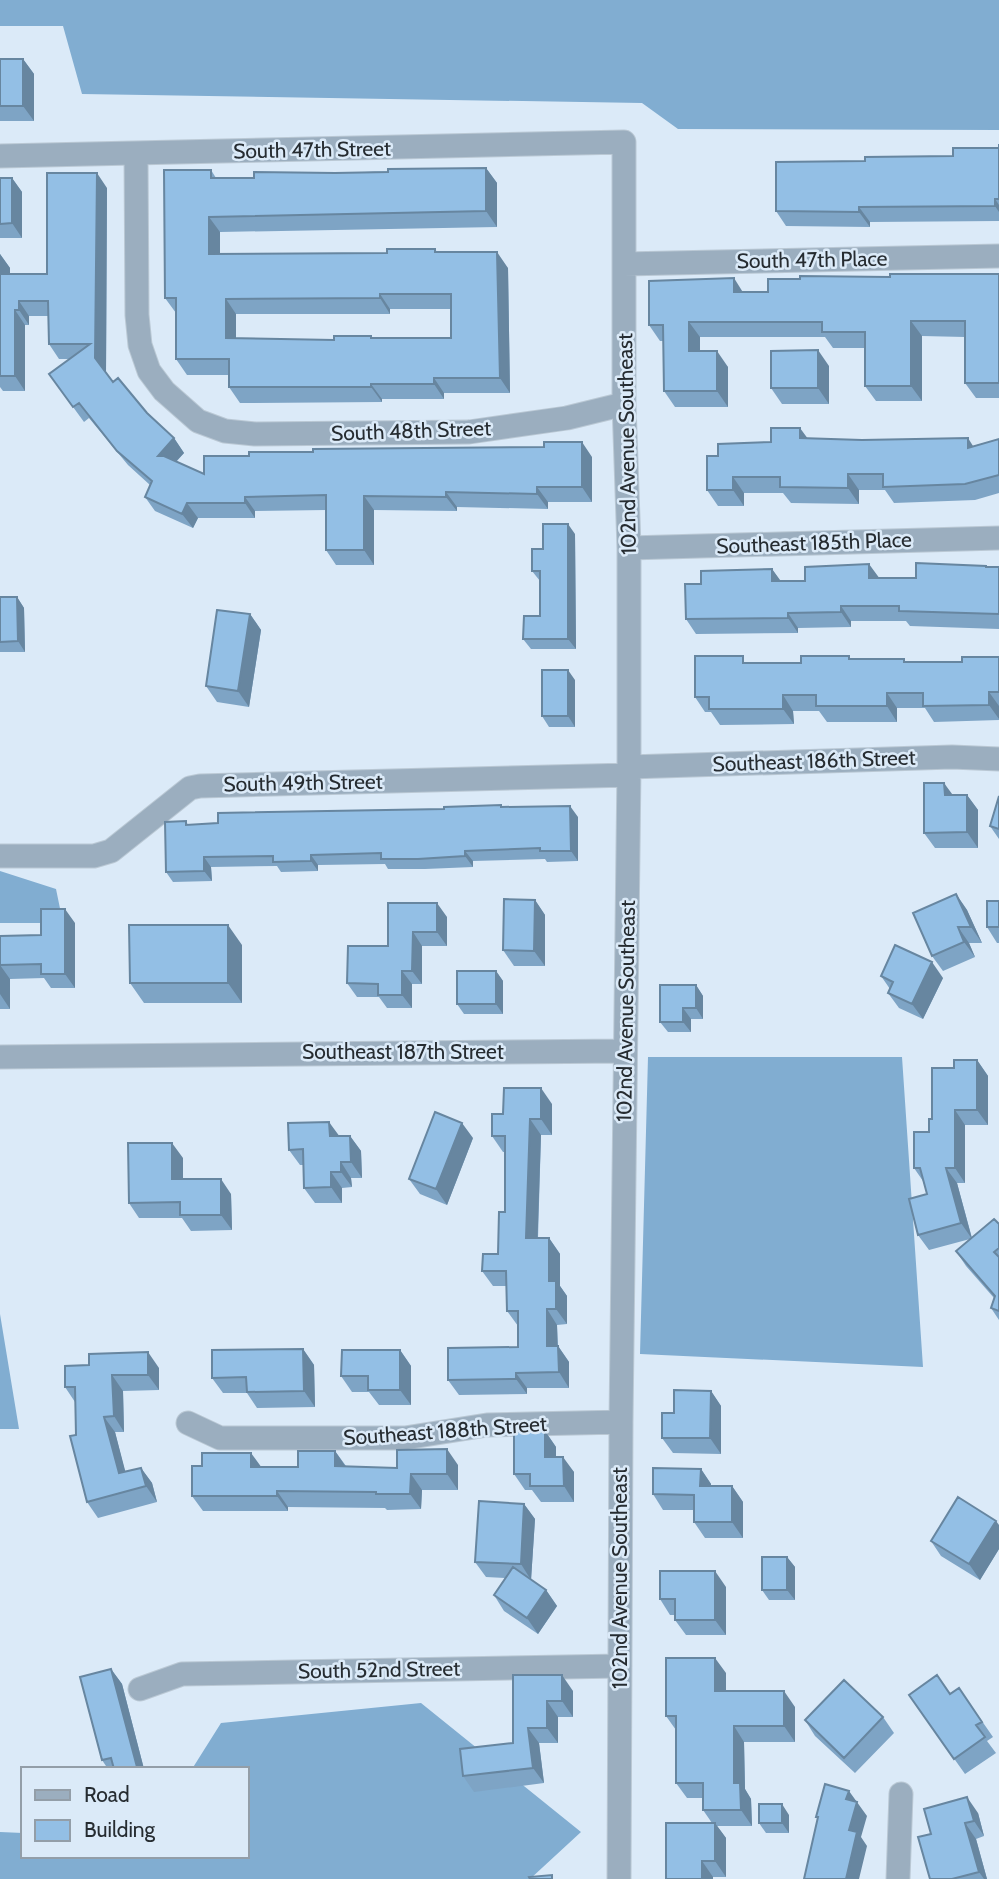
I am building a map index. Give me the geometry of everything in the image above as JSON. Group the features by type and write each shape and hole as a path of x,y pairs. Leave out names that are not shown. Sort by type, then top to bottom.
{"street":[{"name":"South 47th Street","path":"0,156 624,142"},
{"name":"102nd Avenue Southeast","path":"619,1879 621,1422 629,771 624,142"},
{"name":"South 48th Street","path":"136,155 137,315 140,345 149,371 164,391 198,421 225,431 255,434 469,432 567,418 624,404"},
{"name":"South 47th Place","path":"624,264 999,256"},
{"name":"Southeast 185th Place","path":"629,548 999,538"},
{"name":"Southeast 186th Street","path":"629,771 953,757 999,759"},
{"name":"South 49th Street","path":"0,856 94,856 111,851 190,788 200,786 629,771"},
{"name":"Southeast 187th Street","path":"0,1057 625,1051"},
{"name":"Southeast 188th Street","path":"188,1423 220,1438 405,1438 487,1425 621,1422"},
{"name":"South 52nd Street","path":"141,1689 182,1674 620,1665"},
{"path":"898,1879 901,1794"}],"shaded area":[{"path":"0,0 999,0 999,130 678,129 642,103 82,94 63,26 0,26"},
{"path":"0,871 56,889 63,923 0,923"},
{"path":"648,1057 902,1057 923,1367 640,1354"},
{"path":"0,1314 19,1429 0,1429"},
{"path":"421,1703 581,1832 530,1879 0,1879 0,1832 21,1833 21,1858 248,1858 248,1767 193,1767 221,1723"}],"building":[{"path":"0,59 23,59 23,106 0,106"},
{"path":"953,148 999,148 999,199 995,199 995,206 859,207 859,212 776,211 776,162 953,156"},
{"path":"486,168 486,211 209,217 209,254 387,253 387,249 497,252 500,378 434,378 434,384 371,384 371,387 229,387 229,359 176,359 176,298 165,298 164,170 211,170 211,178 254,178 254,172 388,172 388,169","holes":["380,294 451,294 451,338 226,338 226,299 380,298"]},
{"path":"47,173 97,173 95,358 113,382 118,378 147,413 174,438 158,456 164,456 204,474 204,456 249,456 249,452 544,447 544,442 582,442 582,487 537,487 537,494 446,492 446,497 364,496 364,550 326,550 326,495 245,497 245,503 187,503 182,514 145,497 152,481 117,451 79,403 73,407 49,374 90,344 49,344 48,301 19,301 19,310 15,310 15,376 0,376 0,274 47,274"},
{"path":"0,178 12,178 12,223 0,224"},
{"path":"890,274 999,274 999,383 965,383 965,321 911,321 911,386 865,386 865,332 822,332 822,322 689,322 689,351 717,351 717,391 664,391 663,325 649,325 649,281 734,278 734,292 768,292 768,279 800,279 800,276 890,277"},
{"path":"818,350 818,388 771,388 771,351"},
{"path":"771,428 800,428 800,438 968,438 968,448 999,439 999,475 965,484 883,487 883,474 848,474 848,488 780,487 780,477 733,477 733,490 707,490 707,456 718,456 718,444 771,442"},
{"path":"543,524 568,524 568,639 523,639 524,616 540,616 540,571 532,571 532,549 543,549"},
{"path":"916,563 999,567 999,614 899,611 899,606 841,606 841,612 788,613 788,618 686,619 685,584 701,584 701,571 772,569 772,581 805,581 805,567 869,564 869,578 916,578"},
{"path":"0,597 17,597 18,641 0,642"},
{"path":"217,610 250,614 238,691 206,686"},
{"path":"695,656 743,656 743,663 801,663 801,656 904,659 904,662 962,662 962,657 999,657 999,692 989,692 989,705 923,706 923,693 887,693 887,706 816,706 816,695 783,695 783,709 709,709 709,697 695,697"},
{"path":"542,670 568,670 568,716 542,716"},
{"path":"924,783 944,783 945,795 967,795 967,832 924,833"},
{"path":"999,796 999,829 990,826"},
{"path":"501,805 570,806 571,851 540,851 540,848 465,851 465,856 418,859 381,859 381,853 311,855 311,861 273,862 273,856 204,857 204,871 166,872 165,822 186,821 186,825 218,823 218,813 444,809"},
{"path":"956,894 971,927 958,927 964,942 932,956 913,913"},
{"path":"504,899 535,900 534,951 503,950"},
{"path":"987,901 999,901 999,927 987,927"},
{"path":"388,903 437,903 437,932 413,932 412,971 402,971 402,995 378,995 378,984 347,983 348,946 388,946"},
{"path":"41,909 65,909 65,974 41,974 41,964 0,965 0,936 41,935"},
{"path":"129,925 228,925 228,983 130,983"},
{"path":"895,945 932,962 912,1004 888,993 893,982 881,976"},
{"path":"457,971 496,971 496,1004 457,1004"},
{"path":"660,985 696,985 696,1008 683,1008 683,1022 660,1022"},
{"path":"954,1060 977,1060 977,1110 955,1110 955,1168 946,1168 961,1223 918,1235 909,1199 927,1194 920,1168 914,1168 914,1132 929,1132 929,1119 932,1119 932,1068 954,1068"},
{"path":"504,1088 541,1088 541,1119 530,1119 526,1238 549,1238 549,1281 556,1281 556,1309 547,1309 547,1346 558,1346 559,1372 516,1373 516,1379 448,1380 448,1348 518,1347 518,1311 507,1311 506,1271 482,1271 483,1254 498,1254 499,1212 505,1212 505,1136 492,1136 492,1114 503,1114"},
{"path":"435,1112 462,1123 436,1189 409,1179"},
{"path":"329,1122 330,1136 350,1136 351,1162 341,1162 341,1172 331,1172 331,1187 304,1188 303,1149 289,1150 288,1123"},
{"path":"128,1143 172,1143 172,1179 221,1179 221,1215 180,1215 180,1202 129,1203"},
{"path":"994,1219 999,1224 999,1248 994,1252 999,1257 999,1311 991,1308 995,1296 956,1251"},
{"path":"303,1349 304,1391 247,1392 246,1377 212,1378 212,1350"},
{"path":"342,1350 400,1350 400,1390 368,1390 368,1376 341,1376"},
{"path":"148,1352 148,1375 112,1375 114,1416 104,1417 119,1473 141,1468 146,1486 87,1502 70,1436 76,1435 75,1387 65,1387 65,1366 89,1365 89,1354"},
{"path":"674,1390 711,1391 710,1438 662,1438 662,1413 674,1413"},
{"path":"545,1431 545,1457 563,1457 564,1486 530,1486 530,1474 514,1474 514,1432"},
{"path":"447,1449 447,1474 411,1474 410,1494 277,1491 277,1496 192,1496 192,1466 202,1466 202,1453 251,1453 251,1467 298,1467 298,1451 335,1451 335,1466 397,1468 397,1450"},
{"path":"653,1468 701,1469 700,1486 732,1486 732,1522 694,1522 694,1495 653,1494"},
{"path":"958,1497 996,1521 969,1564 931,1541"},
{"path":"479,1501 524,1504 521,1564 475,1562"},
{"path":"762,1557 787,1557 787,1590 762,1590"},
{"path":"513,1567 546,1590 527,1618 494,1595"},
{"path":"660,1571 715,1571 715,1620 675,1620 675,1599 660,1599"},
{"path":"666,1658 715,1658 715,1691 784,1691 784,1726 734,1726 734,1783 740,1783 741,1810 703,1810 703,1783 676,1783 676,1716 666,1716"},
{"path":"111,1669 137,1767 113,1767 111,1758 102,1760 80,1677"},
{"path":"513,1675 562,1675 562,1701 547,1701 547,1728 528,1728 533,1768 463,1776 460,1749 513,1743"},
{"path":"937,1675 950,1694 959,1688 982,1722 976,1725 985,1737 954,1759 909,1695"},
{"path":"844,1680 883,1717 844,1758 805,1720"},
{"path":"825,1784 849,1791 846,1799 857,1802 849,1830 857,1832 846,1879 804,1879 816,1817"},
{"path":"967,1797 974,1821 965,1823 979,1872 952,1879 930,1879 918,1837 931,1834 924,1809"},
{"path":"759,1804 782,1804 782,1823 759,1823"},
{"path":"666,1823 715,1823 715,1861 702,1861 702,1879 666,1879"},
{"path":"552,1875 552,1879 529,1877"}]}
